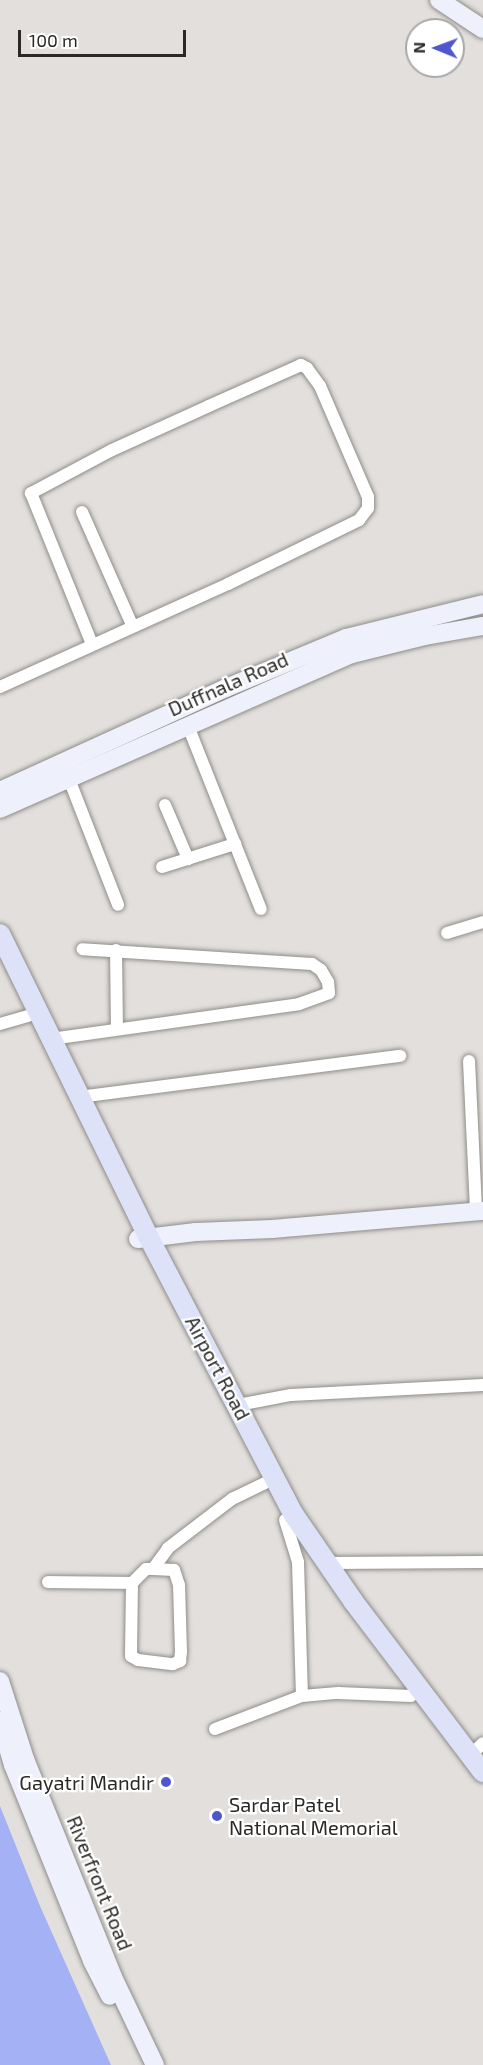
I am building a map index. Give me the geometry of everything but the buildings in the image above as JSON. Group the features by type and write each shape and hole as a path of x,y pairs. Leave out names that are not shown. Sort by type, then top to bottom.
{"main road":[{"path":"439,0 483,29"},
{"path":"0,791 226,688 336,642 420,618 483,604"},
{"name":"Duffnala Road","path":"0,809 352,654 425,636 483,626"},
{"name":"Airport Road","path":"0,934 79,1097 143,1238 238,1405 294,1515 328,1563 476,1750 483,1772"},
{"name":"Airport Road","path":"0,958 285,1520 411,1696 483,1790"},
{"path":"143,1238 479,1211"},
{"name":"Riverfront Road","path":"0,1681 25,1759 113,1977 154,2065"},
{"name":"Riverfront Road","path":"0,1721 13,1765 92,1961 137,2048 143,2065"}],"street":[{"path":"0,687 92,644 132,625 228,584 359,519 368,508 368,497 320,386 307,368 301,365 209,406 112,450 31,493 92,644"},
{"path":"82,512 132,625"},
{"path":"188,726 261,909"},
{"path":"69,779 118,905"},
{"path":"165,806 188,859"},
{"path":"162,867 235,844"},
{"path":"447,933 483,922"},
{"path":"51,1039 298,1004 329,993 328,982 321,970 312,964 82,949"},
{"path":"116,950 117,1028"},
{"path":"0,1024 28,1016"},
{"path":"79,1097 400,1056"},
{"path":"469,1061 479,1211"},
{"path":"238,1405 291,1395 483,1385"},
{"path":"153,1569 168,1548 232,1499 265,1483"},
{"path":"285,1520 298,1562 302,1696"},
{"path":"328,1563 483,1562"},
{"path":"146,1569 153,1569 174,1570 177,1577 180,1661 172,1664 138,1660 131,1656 132,1583 146,1569"},
{"path":"48,1582 132,1583"},
{"path":"215,1730 302,1696 338,1693 411,1696"}],"water":[{"path":"0,1806 40,1906 111,2065 0,2065"}],"place":[{"name":"Gayatri Mandir","path":"166,1782"},
{"name":"Sardar Patel National Memorial","path":"217,1816"}]}
